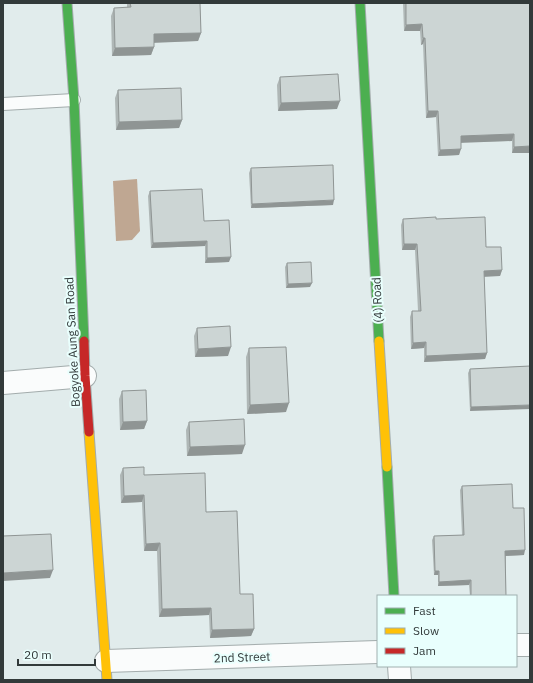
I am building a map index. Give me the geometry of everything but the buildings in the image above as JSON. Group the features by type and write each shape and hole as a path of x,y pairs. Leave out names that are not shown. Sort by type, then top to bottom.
{"street":[{"name":"Bogyoke Aung San Road","path":"67,3 74,100 85,376 106,670"},
{"name":"(4) Road","path":"360,3 394,595"},
{"path":"3,383 85,376"},
{"path":"517,646 530,645"},
{"name":"2nd Street","path":"106,670 377,652"},
{"path":"399,667 400,680"}],"lane":[{"path":"3,104 74,100"}],"shaded area":[{"path":"137,179 140,231 132,240 116,241 113,181"}],"traffic: fast":[{"path":"67,3 74,100 84,341"},
{"path":"360,3 379,341"},
{"path":"387,467 394,595"}],"traffic: slow":[{"path":"379,341 387,467"},
{"path":"89,432 107,680"}],"traffic: jam":[{"path":"84,341 89,432"}]}
